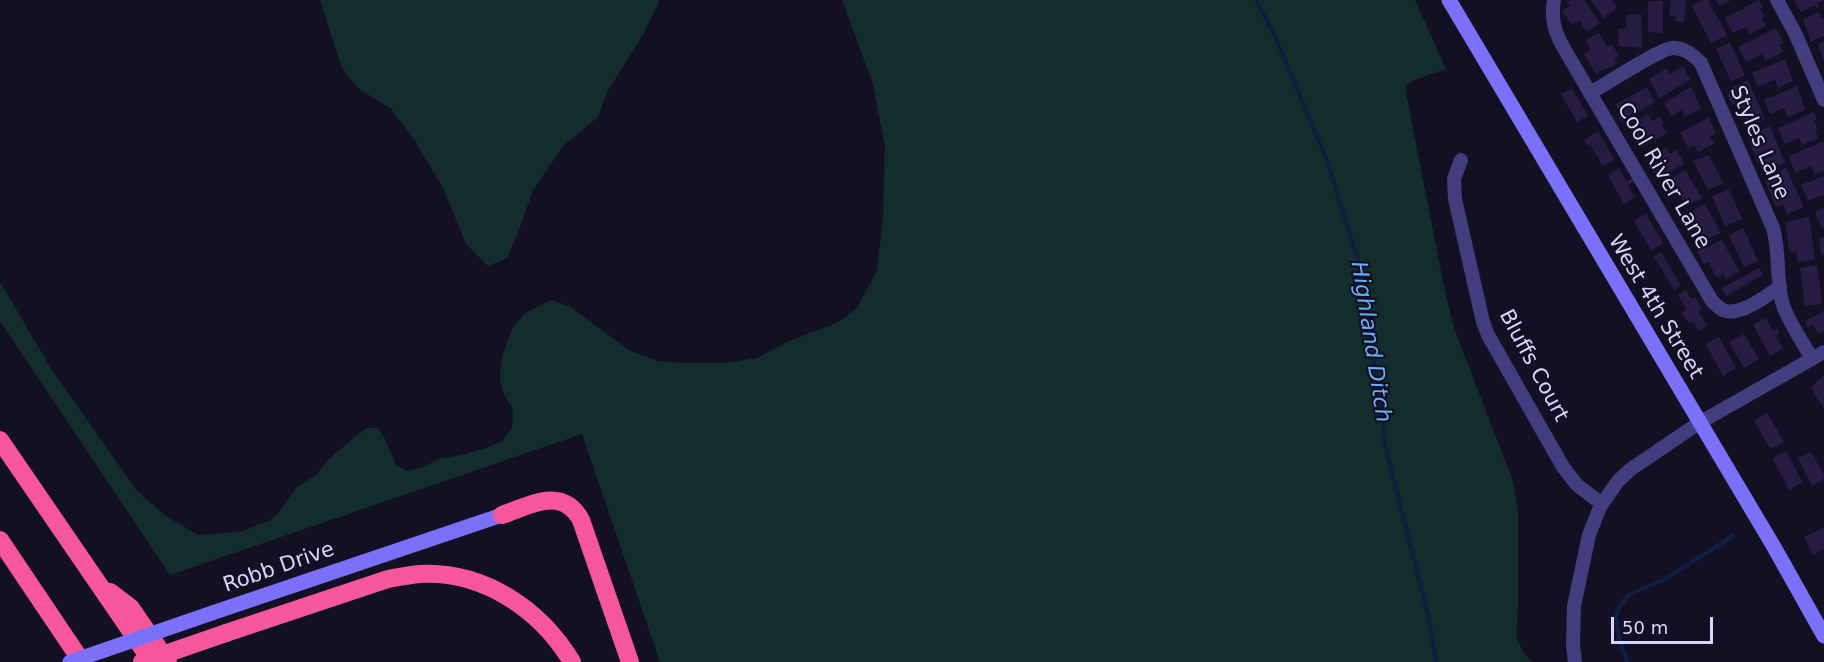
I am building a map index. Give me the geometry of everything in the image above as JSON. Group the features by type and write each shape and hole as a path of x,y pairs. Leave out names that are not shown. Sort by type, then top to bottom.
{"highway":[{"path":"0,440 152,662"},
{"path":"502,514 549,500 564,502 577,512 630,662"},
{"path":"0,540 82,662"},
{"path":"142,662 388,579 411,575 461,578 507,595 546,626 572,662"},
{"path":"97,582 131,608 168,662"}],"main road":[{"name":"West 4th Street","path":"1449,0 1774,547 1824,636"},
{"name":"Robb Drive","path":"70,662 502,514"}],"street":[{"name":"Cool River Lane","path":"1554,0 1553,22 1556,34 1712,301 1721,309 1729,312 1739,311 1780,287"},
{"path":"1777,0 1795,33 1824,100"},
{"name":"Styles Lane","path":"1590,93 1666,50 1681,49 1701,63 1773,228 1784,308 1818,356"},
{"name":"Bluffs Court","path":"1461,160 1454,178 1455,199 1488,335 1570,477 1602,504"},
{"path":"1575,662 1572,636 1574,606 1592,528 1602,504 1618,481 1631,469 1699,423 1818,356"}],"green space":[{"path":"320,0 660,0 643,35 607,92 598,117 564,145 533,190 507,258 488,266 466,244 443,188 414,139 391,109 358,88 342,68"},
{"path":"842,0 1415,0 1446,69 1412,81 1407,85 1406,93 1454,328 1513,481 1518,513 1516,636 1523,652 1532,662 660,662 582,434 170,575 0,321 0,282 52,370 137,491 166,516 198,535 240,532 269,521 280,511 297,487 316,475 329,459 366,428 378,428 396,465 407,471 423,467 441,458 462,455 502,441 512,428 513,410 503,392 500,378 502,357 512,329 524,314 551,300 569,306 629,350 657,361 724,363 757,358 789,341 837,323 857,308 877,270 883,218 885,147 873,84"}],"building":[{"path":"1584,0 1600,23 1587,32 1579,20 1572,25 1562,11 1570,6 1567,2"},
{"path":"1591,0 1612,0 1617,8 1603,18"},
{"path":"1671,0 1686,0 1684,22 1675,21 1676,17 1669,16"},
{"path":"1708,0 1727,35 1711,43 1692,6"},
{"path":"1716,0 1731,0 1719,6"},
{"path":"1759,0 1763,7 1760,8 1765,16 1762,18 1766,26 1750,34 1746,27 1733,33 1725,18"},
{"path":"1794,0 1824,0 1818,3 1819,7 1816,8 1815,5 1801,12"},
{"path":"1648,1 1663,1 1663,33 1648,32"},
{"path":"1819,12 1822,19 1824,18 1824,36 1811,42 1803,19"},
{"path":"1641,14 1642,48 1619,46 1618,29 1626,28 1626,15"},
{"path":"1776,28 1784,43 1780,45 1783,52 1765,61 1762,54 1746,62 1738,47"},
{"path":"1599,33 1607,47 1612,44 1619,56 1614,59 1617,63 1596,74 1584,54 1591,50 1586,40"},
{"path":"1730,42 1745,75 1731,81 1716,49"},
{"path":"1824,42 1824,62 1818,44"},
{"path":"1785,59 1793,81 1778,88 1775,79 1758,87 1752,73"},
{"path":"1683,66 1690,80 1659,98 1649,79 1667,68 1670,74"},
{"path":"1748,80 1765,119 1749,126 1739,102 1732,105 1727,94 1734,91 1732,87"},
{"path":"1797,86 1805,110 1788,117 1784,108 1770,114 1764,100"},
{"path":"1647,87 1655,102 1621,122 1617,114 1620,113 1615,105"},
{"path":"1691,87 1701,108 1685,117 1681,110 1672,116 1664,103"},
{"path":"1572,89 1588,116 1577,122 1561,94"},
{"path":"1814,112 1817,120 1814,121 1818,130 1815,131 1818,138 1802,145 1799,138 1785,144 1778,128"},
{"path":"1648,114 1652,121 1660,117 1667,133 1639,149 1631,134 1637,130 1632,123"},
{"path":"1709,117 1716,134 1710,137 1714,144 1698,152 1694,145 1689,149 1680,133"},
{"path":"1770,126 1785,163 1777,166 1775,163 1767,166 1765,161 1758,164 1749,142 1756,139 1753,133"},
{"path":"1598,131 1614,160 1603,166 1590,144 1587,145 1584,140"},
{"path":"1824,141 1824,170 1815,174 1811,166 1795,173 1789,156"},
{"path":"1666,147 1670,154 1677,150 1684,164 1657,179 1650,165 1654,163 1650,156"},
{"path":"1709,155 1723,183 1708,190 1693,161"},
{"path":"1619,168 1627,182 1632,178 1634,182 1628,185 1635,197 1624,204 1608,175"},
{"path":"1786,168 1804,207 1787,214 1783,204 1776,207 1765,181 1771,178 1770,175"},
{"path":"1685,170 1702,198 1686,206 1670,179"},
{"path":"1824,176 1824,195 1808,201 1801,185"},
{"path":"1729,190 1742,219 1725,226 1712,196"},
{"path":"1705,204 1721,233 1705,240 1689,213"},
{"path":"1824,208 1824,227 1822,228 1815,212"},
{"path":"1646,214 1663,243 1651,250 1634,221"},
{"path":"1809,217 1815,259 1798,262 1796,251 1790,252 1785,222"},
{"path":"1743,228 1758,261 1744,267 1729,235"},
{"path":"1824,237 1824,255 1821,255 1819,238"},
{"path":"1722,240 1739,271 1726,279 1723,274 1717,278 1708,262 1704,264 1697,251"},
{"path":"1661,252 1681,286 1674,290 1654,256"},
{"path":"1817,265 1822,304 1805,306 1800,268"},
{"path":"1759,268 1763,275 1726,296 1722,288"},
{"path":"1686,290 1691,299 1695,297 1702,309 1698,311 1707,326 1699,331 1693,321 1689,323 1682,313 1687,310 1678,295"},
{"path":"1824,311 1824,331 1818,334 1813,325 1808,327 1805,321"},
{"path":"1766,318 1773,331 1777,328 1780,333 1776,336 1783,349 1770,356 1753,325"},
{"path":"1744,334 1759,359 1744,368 1729,342"},
{"path":"1719,337 1736,368 1723,376 1706,344"},
{"path":"1824,375 1824,409 1811,387"},
{"path":"1767,413 1784,442 1770,449 1754,420"},
{"path":"1786,451 1802,482 1789,490 1772,458"},
{"path":"1811,452 1824,475 1824,479 1812,486 1798,458"},
{"path":"1824,527 1824,549 1813,555 1804,537"}],"waterway":[{"name":"Highland Ditch","path":"1256,0 1274,34 1326,158 1363,276 1386,450 1429,618 1436,662"},
{"path":"1627,662 1619,639 1616,617 1619,607 1628,595 1665,579 1733,536"}]}
